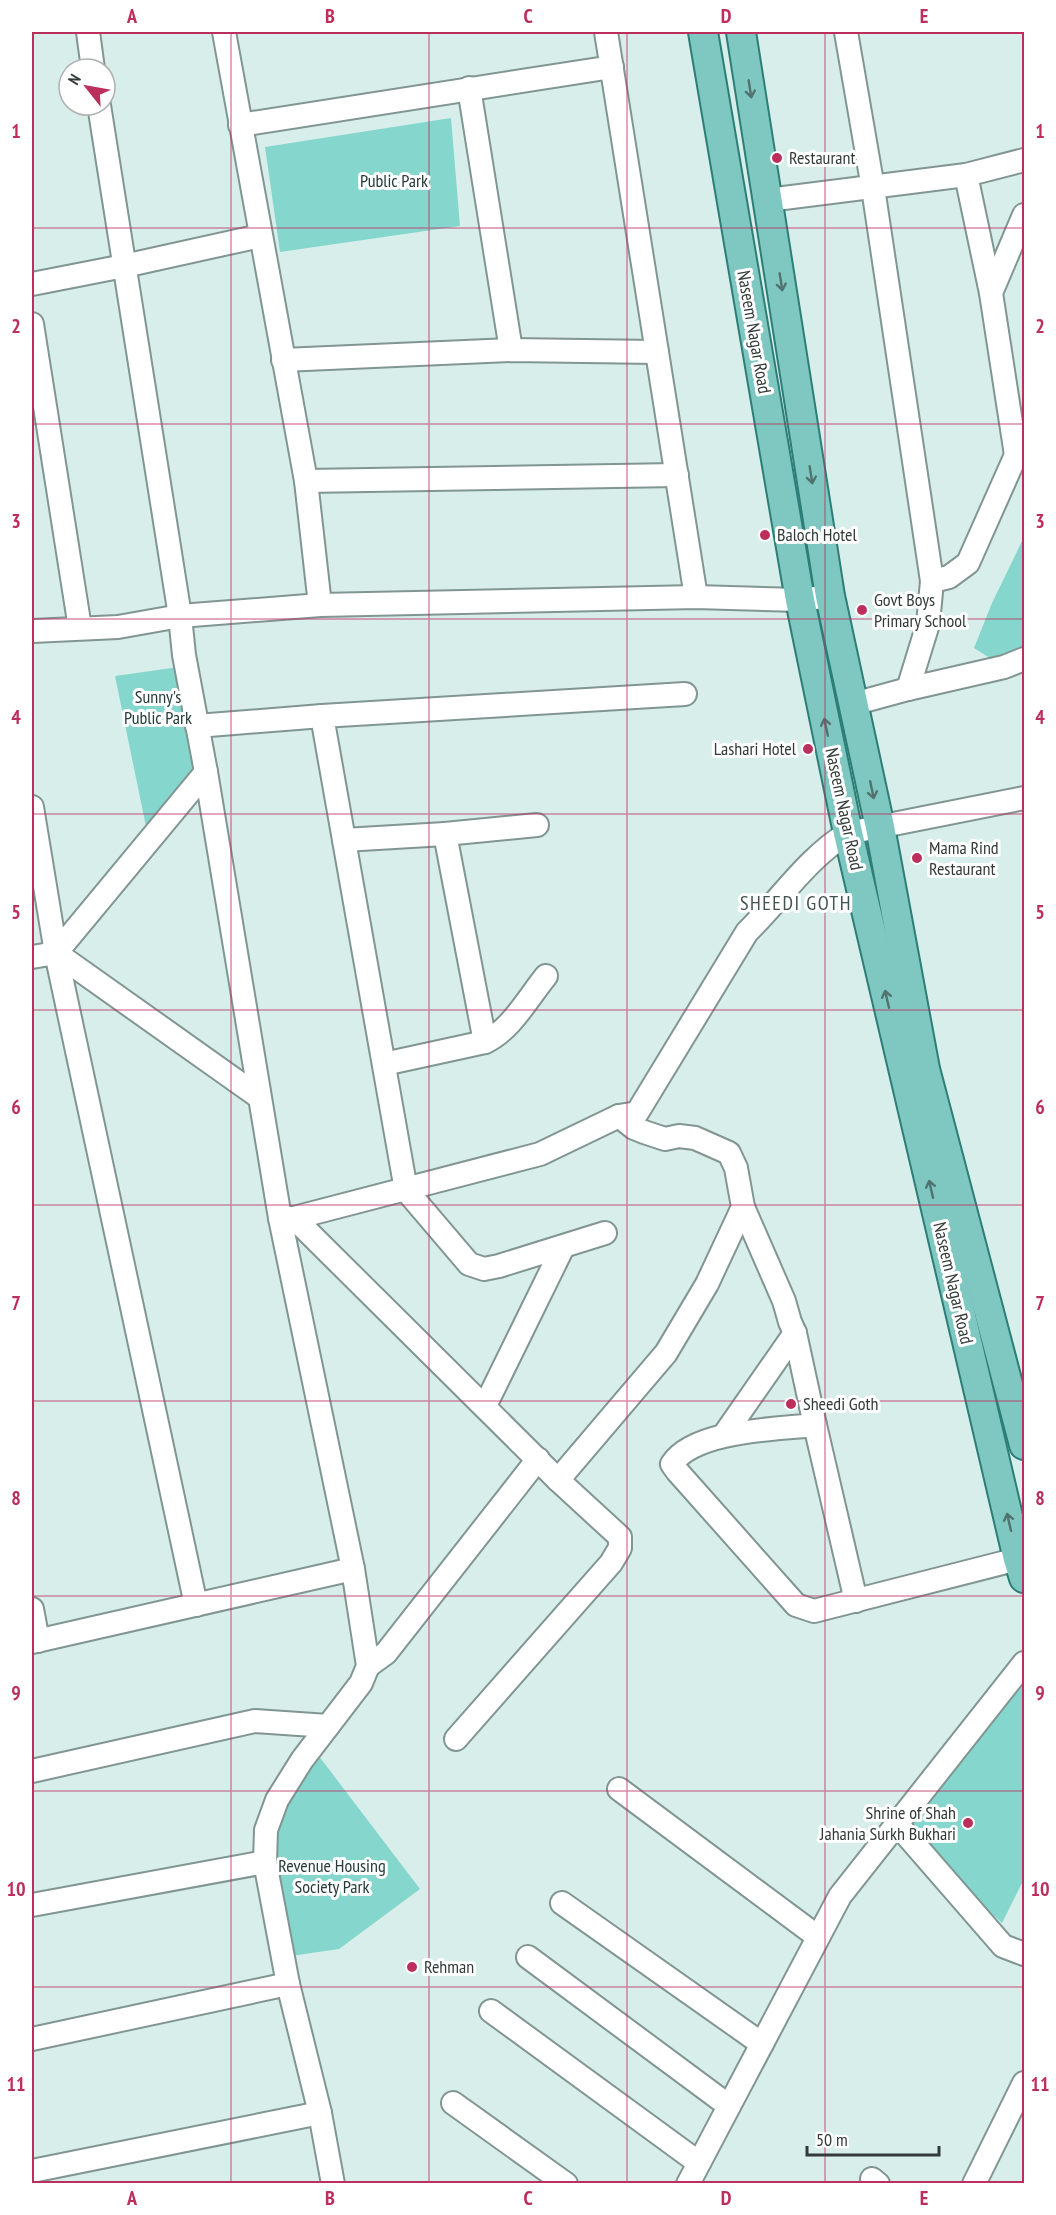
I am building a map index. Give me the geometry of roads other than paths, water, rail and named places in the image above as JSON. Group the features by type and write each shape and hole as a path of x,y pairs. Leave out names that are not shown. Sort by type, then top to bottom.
{"main road":[{"name":"Naseem Nagar Road","path":"703,32 800,600 848,833 1021,1569"},
{"name":"Naseem Nagar Road","path":"741,32 830,596 880,827 925,1069 1024,1446"}],"street":[{"path":"88,32 91,57"},
{"path":"224,32 306,481 320,605"},
{"path":"606,32 696,597"},
{"path":"846,32 873,188 932,581 928,624 908,689"},
{"path":"240,125 612,67"},
{"path":"469,88 511,351"},
{"path":"101,117 180,616 184,655 206,772 259,1096 287,1218 353,1569 368,1666 361,1683 302,1760 277,1800 266,1830 266,1862 288,1984 320,2113 333,2184"},
{"path":"768,200 966,175 1024,160"},
{"path":"932,581 950,577 968,563 1020,446 966,175"},
{"path":"991,293 1024,215"},
{"path":"32,284 260,236"},
{"path":"32,324 80,628"},
{"path":"283,360 511,351 657,352"},
{"path":"306,481 677,475"},
{"path":"32,631 118,627 180,616 320,605 696,597 800,600 830,596"},
{"path":"854,704 1004,667 1024,659"},
{"path":"197,726 321,716 685,694"},
{"path":"321,716 406,1190 469,1264 484,1269 605,1233"},
{"path":"32,957 56,953 206,772"},
{"path":"287,1218 406,1190 540,1154 620,1116 637,1113 747,932 768,912 814,859 833,842 848,833 1024,798"},
{"path":"32,807 56,953 196,1605"},
{"path":"344,840 445,834 537,825"},
{"path":"445,834 485,1042"},
{"path":"56,953 259,1096"},
{"path":"384,1064 495,1038 546,976"},
{"path":"620,1116 634,1128 644,1132 665,1139 679,1136 695,1138 729,1153 736,1168 743,1207 784,1300 795,1333 856,1601"},
{"path":"558,1480 666,1353 706,1284 743,1207"},
{"path":"287,1218 620,1537 620,1548 611,1563 456,1739"},
{"path":"485,1406 563,1247"},
{"path":"724,1435 795,1333"},
{"path":"815,1425 724,1435 678,1454 672,1464 796,1605 814,1611 1021,1569"},
{"path":"368,1666 386,1653 538,1459"},
{"path":"32,1609 35,1641 353,1569"},
{"path":"688,2184 840,1896 1024,1663"},
{"path":"32,1771 255,1721 328,1726"},
{"path":"619,1789 818,1937"},
{"path":"897,1824 1003,1946 1024,1954"},
{"path":"32,1905 266,1862"},
{"path":"562,1903 762,2044"},
{"path":"528,1957 729,2106"},
{"path":"32,2039 288,1984"},
{"path":"491,2011 699,2163"},
{"path":"974,2184 1024,2083"},
{"path":"453,2103 566,2184"},
{"path":"32,2171 320,2113"}],"place":[{"name":"Restaurant","path":"777,158"},
{"name":"Baloch Hotel","path":"765,535"},
{"name":"Govt Boys Primary School","path":"862,610"},
{"name":"Lashari Hotel","path":"808,749"},
{"name":"Mama Rind Restaurant","path":"917,858"},
{"name":"Sheedi Goth","path":"791,1404"},
{"name":"Shrine of Shah Jahania Surkh Bukhari","path":"968,1823"},
{"name":"Rehman","path":"412,1967"}],"district":[{"name":"SHEEDI GOTH","path":"796,903"}],"park label":[{"name":"Public Park","path":"394,181"},
{"name":"Sunny's Public Park","path":"158,707"},
{"name":"Revenue Housing Society Park","path":"332,1876"}]}
